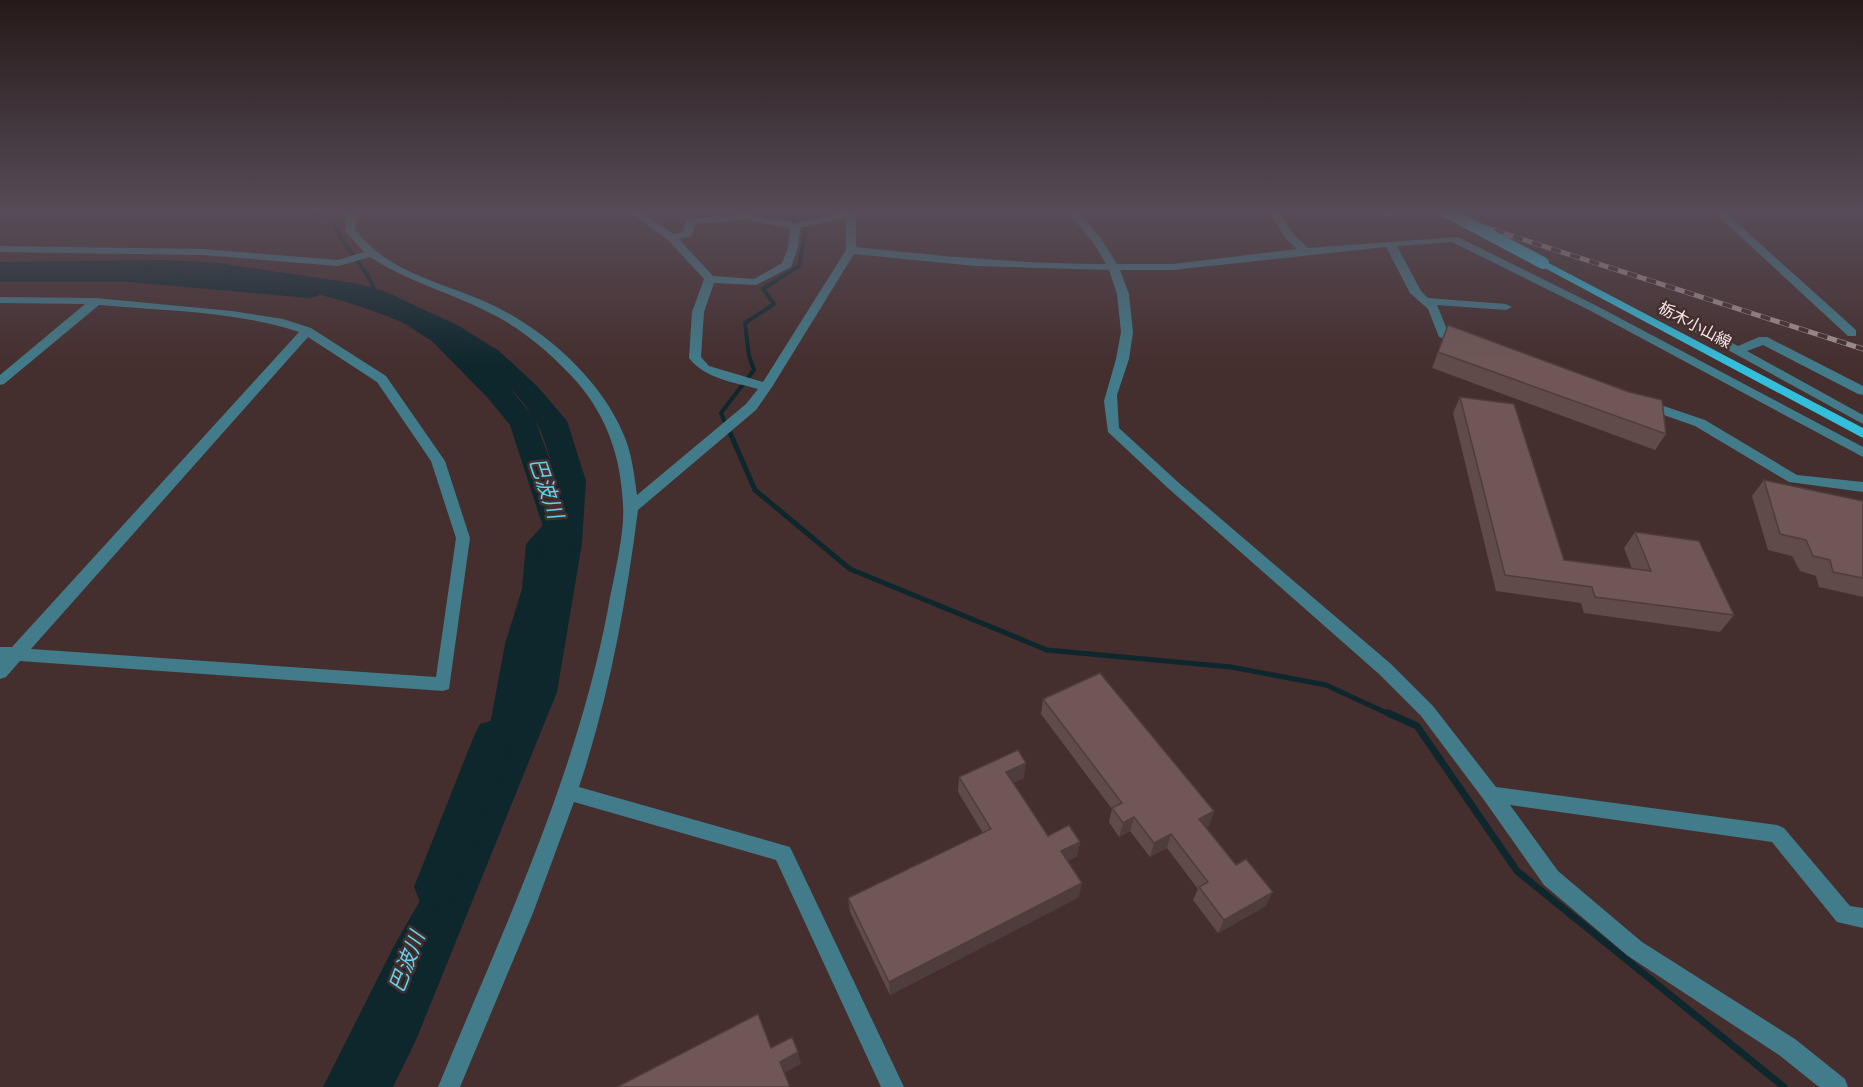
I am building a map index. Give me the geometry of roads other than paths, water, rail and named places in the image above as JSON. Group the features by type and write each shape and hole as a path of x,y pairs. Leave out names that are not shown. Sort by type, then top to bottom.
{"main road":[{"name":"栃木小山線","path":"1542,263 1863,434"}],"street":[{"path":"388,263 408,274 496,311 525,328 580,379 599,402 615,431 626,468 631,508 621,580 606,658 568,792 518,923 449,1087"},
{"path":"695,263 710,279 756,282 789,263"},
{"path":"631,508 751,407 766,387 843,263"},
{"path":"972,263 1115,268 1173,267 1214,263"},
{"path":"1112,263 1121,280 1127,322 1124,352 1110,400 1113,429 1385,669 1427,711 1491,794 1551,878 1635,949 1787,1047 1837,1087"},
{"path":"1399,263 1406,278 1433,308 1443,334 1478,348"},
{"path":"1502,263 1593,308 1863,453"},
{"path":"1775,263 1852,333"},
{"path":"710,279 698,312 695,358 705,369 766,387"},
{"path":"0,300 96,301 232,314 283,323 307,332 382,379 438,461 463,538 443,684 8,654"},
{"path":"0,381 96,301"},
{"path":"1425,301 1506,307"},
{"path":"1681,320 1863,420"},
{"path":"0,672 8,654 307,332"},
{"path":"1738,351 1763,340 1863,391"},
{"path":"1636,402 1700,423 1794,479 1863,488"},
{"path":"568,792 783,853 893,1087"},
{"path":"1491,794 1777,834 1844,915 1863,918"}],"water":[{"path":"0,263 213,263 359,284 384,291 459,326 499,351 538,387 567,421 586,481 582,543 557,692 416,1040 393,1087 323,1087 394,946 465,822 487,741 505,644 522,589 526,544 544,524 559,495 543,436 534,418 518,397 478,363 414,328 369,310 323,296 275,285 178,274 82,272 0,278"}],"waterway":[{"path":"359,263 377,295"},
{"path":"728,430 721,413 754,370 749,356 745,323 774,304 763,289 799,266 800,263"},
{"name":"巴波川","path":"0,275 129,275 309,291"},
{"name":"巴波川","path":"419,322 442,336 497,391 524,423 561,533 557,552"},
{"path":"728,428 755,490 850,569 1047,650 1231,667 1326,685 1391,715"},
{"path":"1388,713 1417,726 1517,871 1784,1087"},
{"name":"巴波川","path":"436,887 494,736"}],"railway":[{"path":"1595,263 1863,349"}]}
